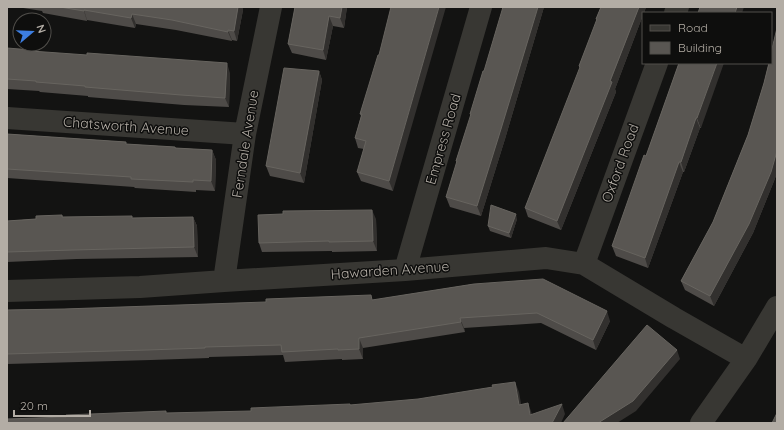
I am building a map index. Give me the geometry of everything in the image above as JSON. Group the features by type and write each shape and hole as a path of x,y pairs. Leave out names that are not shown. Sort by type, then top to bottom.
{"street":[{"name":"Ferndale Avenue","path":"224,281 245,134 271,7"},
{"name":"Empress Road","path":"405,270 481,7"},
{"name":"Oxford Road","path":"584,264 657,64"},
{"name":"Chatsworth Avenue","path":"7,118 245,134"},
{"name":"Hawarden Avenue","path":"7,291 140,288 224,281 405,270 546,258 584,264 746,359"},
{"path":"701,423 746,359 777,308"}],"building":[{"path":"60,7 238,7 234,31 228,30 228,32 172,20 132,14 131,18"},
{"path":"295,7 342,7 340,18 329,16 323,50 288,44"},
{"path":"391,7 439,7 389,181 357,172 366,141 355,138 362,114 360,114 379,55"},
{"path":"503,7 538,7 477,206 446,197"},
{"path":"601,7 639,7 610,81 612,82 557,221 525,208 580,67 579,66"},
{"path":"700,7 737,7 735,12 698,12"},
{"path":"777,28 777,151 771,172 749,224 710,296 681,281 713,222 748,135 769,64 772,64 772,49"},
{"path":"7,48 12,48 12,52 45,52 87,55 87,53 227,63 225,98 7,79"},
{"path":"679,64 717,64 681,162 679,162 645,258 612,246 644,155 646,156"},
{"path":"284,68 319,71 300,173 266,166"},
{"path":"7,134 126,142 126,144 212,150 211,181 193,180 193,182 131,179 131,177 7,169"},
{"path":"491,205 516,214 509,233 488,226"},
{"path":"372,210 373,241 259,243 258,215 283,214 283,211"},
{"path":"62,215 62,217 193,217 194,247 7,252 7,221 36,219 36,216"},
{"path":"543,279 607,311 593,340 537,313 460,318 461,322 359,338 359,349 282,352 281,345 7,354 7,310 266,302 266,299 371,295 372,300 474,284"},
{"path":"647,325 677,350 633,401 598,423 563,423"},
{"path":"515,382 519,405 528,403 530,415 562,404 552,423 7,423 7,419 66,417 66,415 166,411 166,413 251,411 251,408 350,405 418,399"},
{"path":"777,413 777,423 772,423"}]}
